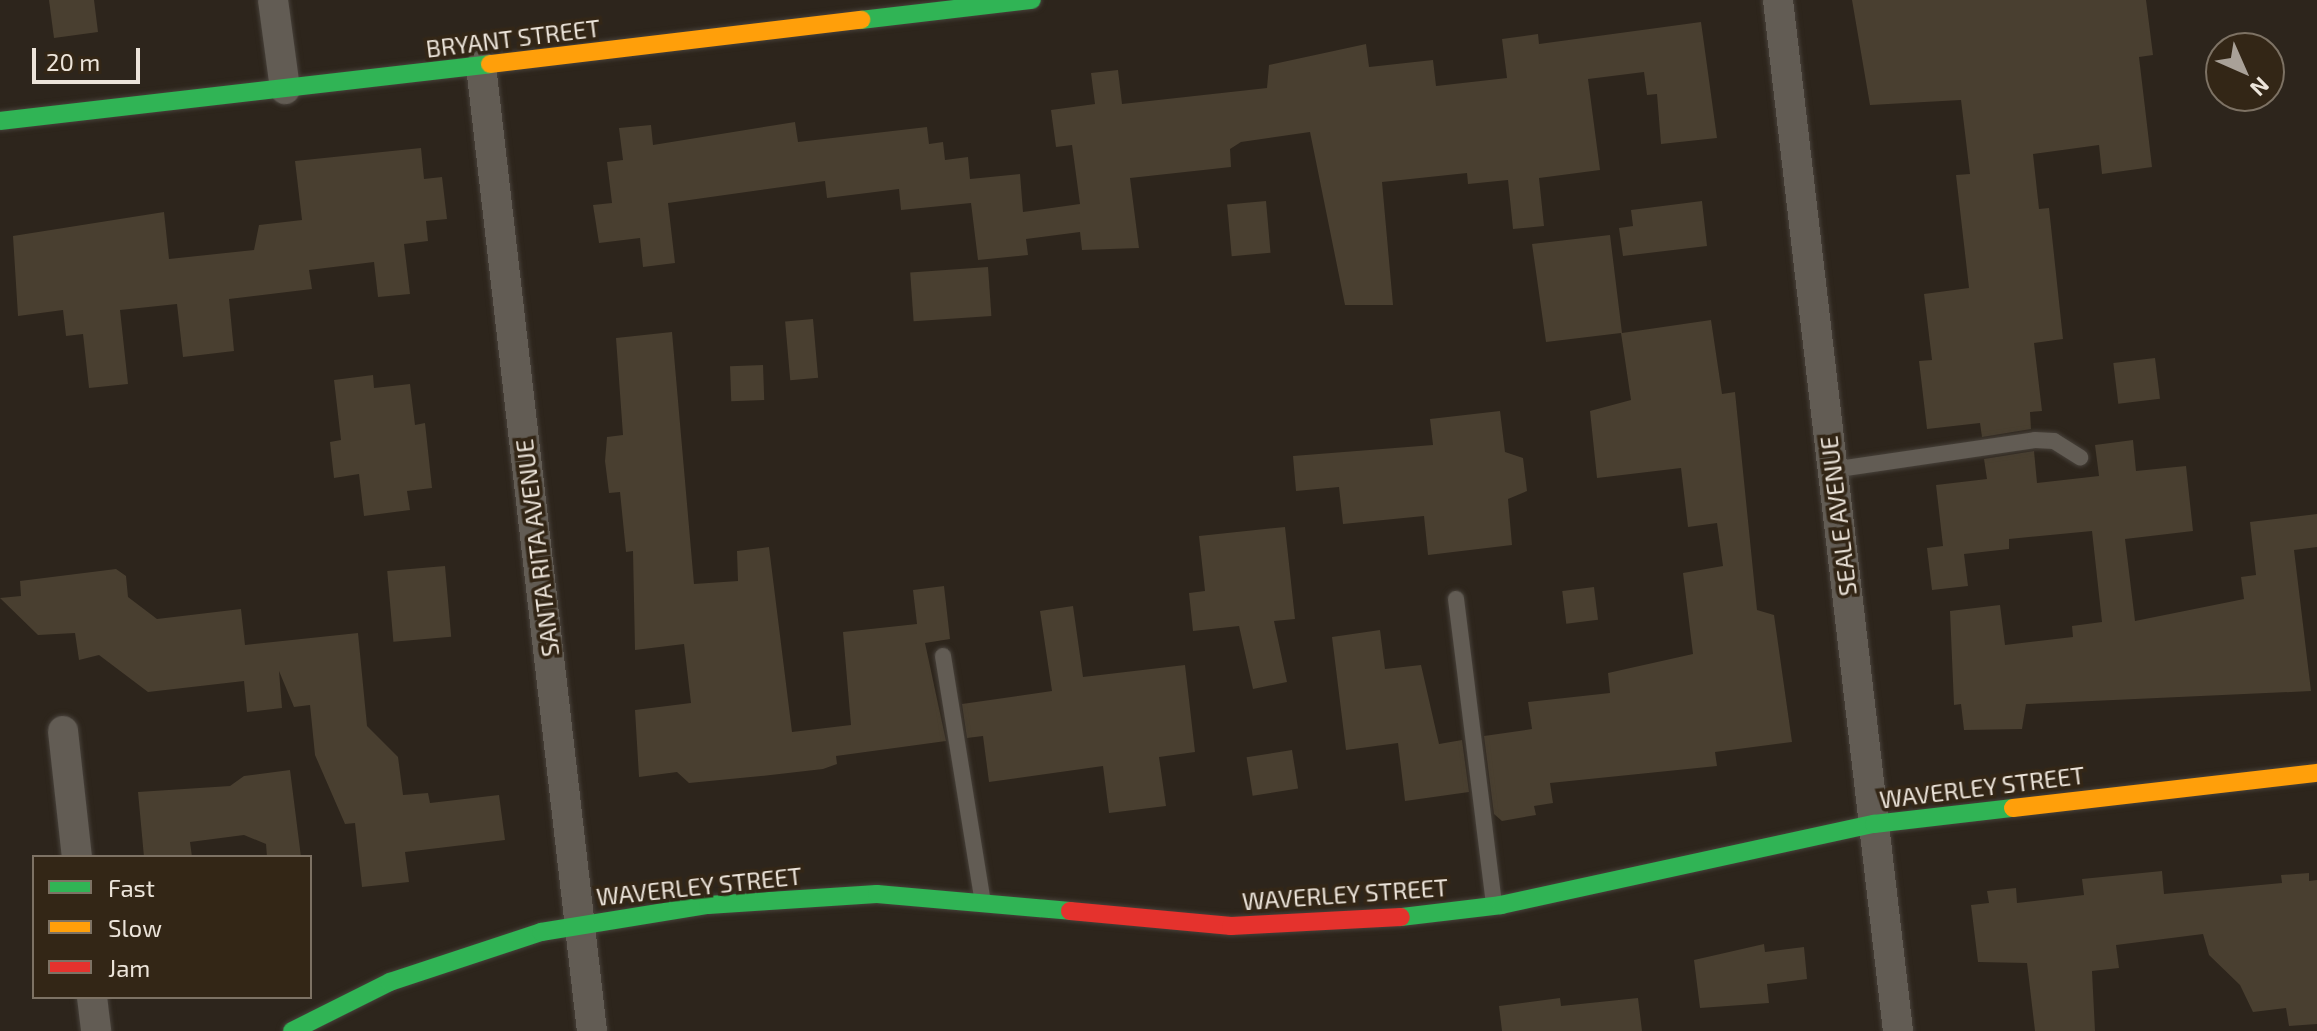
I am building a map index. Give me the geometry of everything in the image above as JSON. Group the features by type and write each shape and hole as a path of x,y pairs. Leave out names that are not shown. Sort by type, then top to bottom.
{"street":[{"path":"273,0 285,89"},
{"name":"SEALE AVENUE","path":"1778,0 1898,1031"},
{"name":"BRYANT STREET","path":"0,121 1020,1"},
{"name":"SANTA RITA AVENUE","path":"481,66 592,1031"},
{"path":"63,731 77,855"},
{"name":"WAVERLEY STREET","path":"292,1031 390,982 580,924 836,896 983,902 1231,926 1494,906 1874,824 2317,773"},
{"path":"92,999 96,1031"}],"lane":[{"path":"1832,470 2035,440 2054,441 2080,457"},
{"path":"1456,599 1494,906"},
{"path":"943,656 983,902"}],"building":[{"path":"49,0 94,0 98,32 54,38"},
{"path":"1852,0 2146,0 2153,55 2139,57 2152,167 2102,174 2099,145 2033,154 2039,209 2049,208 2063,339 2034,343 2042,411 2030,412 2031,429 1982,437 1980,423 1927,429 1919,361 1932,360 1924,294 1969,288 1956,175 1970,174 1961,100 1870,105"},
{"path":"1701,22 1717,138 1661,144 1657,94 1647,95 1644,72 1588,79 1600,170 1539,178 1544,226 1513,229 1508,180 1468,184 1467,173 1382,182 1393,305 1345,305 1310,132 1241,142 1230,149 1231,167 1130,178 1139,248 1082,250 1080,232 1026,239 1028,255 978,260 971,203 901,210 899,189 827,198 825,181 668,203 675,263 643,267 640,238 599,243 593,205 612,203 607,162 623,160 619,128 651,125 653,145 795,122 798,142 927,127 929,144 943,142 945,160 968,157 970,179 1020,174 1023,212 1080,204 1072,145 1056,147 1051,110 1095,104 1091,73 1118,70 1122,104 1267,88 1269,65 1366,44 1369,67 1433,60 1436,86 1507,78 1502,39 1538,34 1539,44"},
{"path":"421,148 424,179 442,177 447,219 426,221 428,241 404,244 410,294 378,297 374,262 309,270 312,289 229,299 234,351 183,357 177,304 120,310 128,384 89,388 83,334 66,336 63,310 18,316 13,236 164,212 169,259 254,250 259,225 302,220 295,161"},
{"path":"1266,201 1271,253 1232,256 1227,204"},
{"path":"1702,201 1707,246 1623,256 1619,228 1633,226 1631,210"},
{"path":"1610,235 1622,333 1711,320 1722,394 1735,392 1757,610 1774,615 1792,742 1715,752 1717,766 1550,783 1553,803 1534,806 1536,815 1502,821 1494,814 1484,736 1532,729 1528,702 1610,693 1608,673 1693,654 1683,573 1723,566 1717,523 1688,527 1681,468 1597,478 1590,411 1631,400 1621,333 1546,342 1532,244"},
{"path":"988,267 991,316 914,321 910,272"},
{"path":"813,319 818,378 790,380 785,321"},
{"path":"672,332 694,584 738,581 737,551 769,547 792,732 851,725 843,632 917,624 913,590 944,586 950,639 925,643 946,741 836,756 837,764 823,769 689,783 677,772 639,777 635,710 691,703 684,644 635,650 633,551 626,552 620,492 609,493 605,461 607,437 623,435 616,338"},
{"path":"2155,358 2160,399 2118,404 2113,363"},
{"path":"763,365 764,400 731,401 730,366"},
{"path":"373,375 374,388 410,384 415,425 425,423 432,488 407,491 410,510 364,516 359,474 334,478 330,442 341,440 334,380"},
{"path":"1500,411 1505,452 1523,458 1527,491 1508,499 1512,545 1428,555 1424,516 1343,524 1339,487 1296,491 1293,456 1433,445 1430,419"},
{"path":"2133,440 2136,471 2186,466 2193,531 2125,539 2135,621 2244,599 2241,577 2256,575 2250,522 2317,514 2317,547 2294,550 2311,691 2026,704 2022,729 1964,730 1961,704 1954,705 1950,611 2000,605 2005,645 2073,637 2072,626 2102,622 2092,531 2009,539 2009,549 1964,554 1968,586 1932,590 1927,548 1943,546 1936,485 1987,479 1984,459 2034,451 2037,483 2099,476 2095,445"},
{"path":"1285,527 1295,619 1274,621 1287,682 1253,689 1239,626 1193,631 1189,593 1205,591 1199,536"},
{"path":"445,566 451,637 393,642 387,571"},
{"path":"116,569 126,576 128,597 157,619 241,609 245,645 358,633 367,726 398,757 403,795 428,793 430,803 499,795 505,840 405,852 409,882 362,887 355,823 345,824 315,755 310,705 294,707 279,671 282,708 247,712 244,681 148,692 99,655 79,660 75,633 38,635 0,598 21,596 20,581"},
{"path":"1594,587 1598,620 1566,624 1562,591"},
{"path":"1073,606 1083,677 1185,665 1195,752 1159,757 1166,806 1109,813 1103,766 989,782 983,736 967,738 962,704 1052,691 1040,611"},
{"path":"1380,630 1385,669 1421,665 1439,744 1462,740 1469,792 1405,801 1398,743 1346,750 1332,637"},
{"path":"1292,750 1298,789 1253,796 1247,757"},
{"path":"290,770 301,855 267,855 266,844 244,835 190,842 192,855 144,855 138,792 230,786 244,776"},
{"path":"2162,871 2164,894 2282,883 2281,875 2309,873 2309,881 2317,880 2317,1024 2289,1026 2286,1008 2253,1012 2240,985 2209,955 2203,934 2116,945 2119,968 2092,971 2095,1031 2035,1031 2027,963 1978,962 1971,905 1989,903 1987,891 2016,888 2017,903 2084,895 2082,879"},
{"path":"1764,944 1765,952 1804,947 1807,979 1767,984 1769,1003 1700,1008 1694,960"},
{"path":"1560,998 1561,1006 1638,998 1642,1031 1502,1031 1499,1006"}],"traffic: fast":[{"path":"861,20 1032,0"},
{"path":"0,121 490,64"},
{"path":"1401,917 1501,905 1874,824 2013,808"},
{"path":"292,1031 390,982 541,932 708,905 877,894 1070,911"}],"traffic: slow":[{"path":"490,64 861,20"},
{"path":"2013,808 2317,773"}],"traffic: jam":[{"path":"1070,911 1231,926 1401,917"}]}
